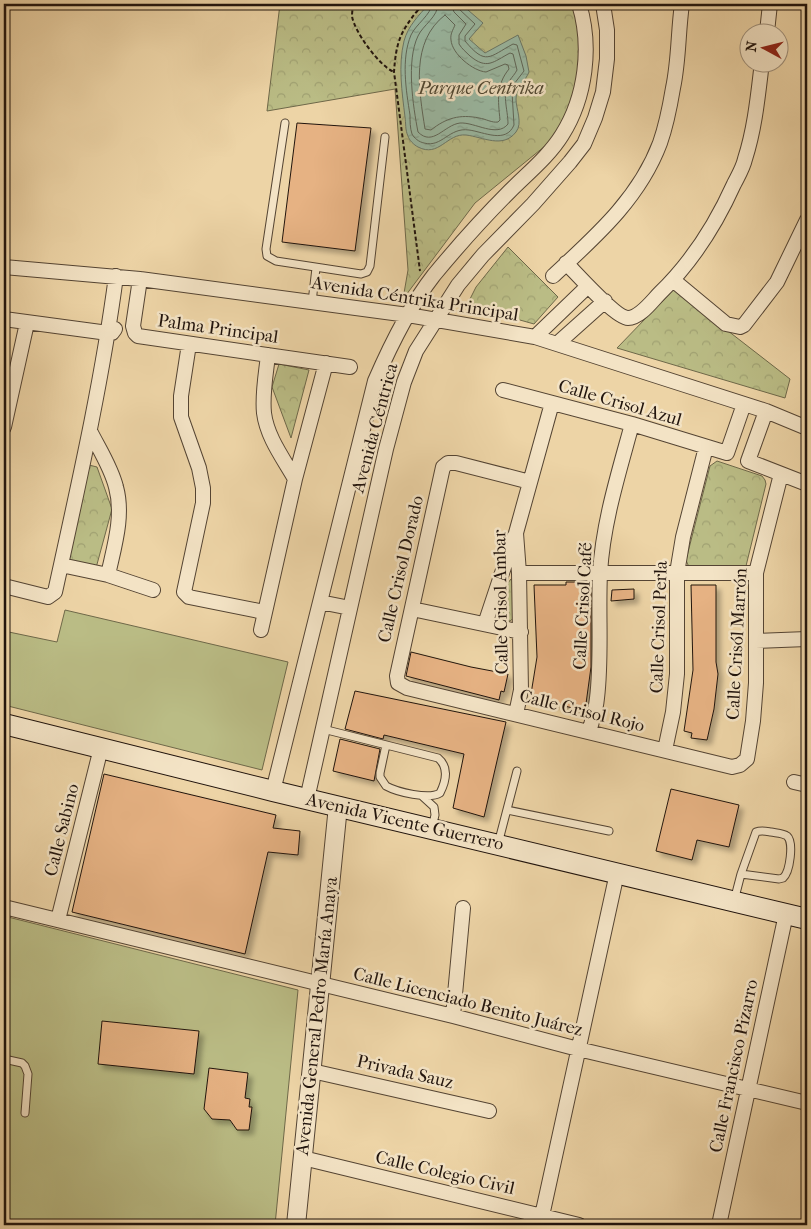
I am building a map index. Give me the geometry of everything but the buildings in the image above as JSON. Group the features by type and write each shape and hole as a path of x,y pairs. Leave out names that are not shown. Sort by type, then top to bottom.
{"main road":[{"name":"Avenida Vicente Guerrero","path":"4,724 273,791 807,919"}],"street":[{"name":"Avenida Céntrica","path":"273,791 375,381 391,344 434,276 492,209 554,147 562,134 574,110 582,82 587,52 585,31 578,4"},
{"name":"Avenida Céntrica","path":"307,799 386,449 404,382 416,351 458,285 483,255 533,204 584,144 603,92 607,59 607,30 604,4"},
{"path":"767,22 770,4"},
{"path":"553,276 603,229 622,207 634,191 660,144 674,87 680,6"},
{"path":"566,263 622,317 633,317 638,314 673,280 689,262 724,208 745,160 755,115 761,72"},
{"path":"673,280 726,324 736,327 744,324 777,282 807,220"},
{"name":"Avenida Céntrika Principal","path":"4,267 119,276 314,302 535,337 766,411 807,428"},
{"path":"4,586 51,596 56,592 90,431 119,276"},
{"name":"Palma Principal","path":"140,279 133,326 135,332 141,337 350,367"},
{"path":"535,337 588,286"},
{"path":"558,344 604,301"},
{"path":"4,320 108,333"},
{"path":"4,427 28,323"},
{"path":"189,344 181,396 181,417 199,468 204,503 184,592 190,597 264,612"},
{"path":"268,355 264,412 271,436 295,479"},
{"path":"261,630 295,479 326,363"},
{"name":"Calle Crisol Azul","path":"503,390 632,424 727,453 744,404"},
{"name":"Calle Crisol Ambar","path":"516,714 521,690 521,632 516,533 552,403"},
{"path":"766,411 748,461 807,484"},
{"name":"Calle Crisol Café","path":"589,732 597,700 600,573 603,546 610,510 632,424"},
{"path":"90,431 112,476 119,505 118,526 108,575"},
{"name":"Calle Crisol Perla","path":"665,750 674,712 677,674 677,573 683,537 706,447"},
{"name":"Calle Crisol Dorado","path":"406,688 398,683 396,679 444,467 448,463 456,463 530,482"},
{"name":"Calle Crisól Marrón","path":"747,759 753,722 756,683 756,573 781,474"},
{"path":"485,624 516,533"},
{"path":"61,565 108,575 153,590"},
{"path":"519,573 756,573"},
{"path":"320,602 350,608"},
{"path":"412,610 521,632"},
{"path":"756,641 807,639"},
{"name":"Calle Crisol Rojo","path":"406,688 732,767 740,765 747,759"},
{"name":"Calle Sabino","path":"58,920 102,748"},
{"name":"Avenida General Pedro María Anaya","path":"296,1225 338,806"},
{"path":"541,1220 617,873"},
{"name":"Calle Licenciado Benito Juárez","path":"4,907 453,1016 578,1049 807,1103"},
{"path":"453,1016 463,908"},
{"name":"Calle Francisco Pizarro","path":"719,1225 786,914"},
{"name":"Privada Sauz","path":"312,1070 489,1111"},
{"name":"Calle Colegio Civil","path":"303,1158 541,1220 579,1225"}],"lane":[{"path":"285,123 266,249 267,256 276,262 360,274 365,274 369,269 384,137"},
{"path":"314,302 318,268"},
{"path":"323,729 386,744 442,760 446,770 440,793 432,796 422,796 390,788 382,781 380,773 386,744"},
{"path":"498,844 517,771"},
{"path":"422,796 434,807 435,814 432,829"},
{"path":"507,810 610,832"},
{"path":"734,902 741,874 756,832 761,830 784,835 788,838 791,844 788,872 783,878 741,874"},
{"path":"4,1060 22,1063 27,1070 25,1113"}],"path":[{"path":"353,4 352,15 358,34 384,67 394,72"},
{"path":"411,4 418,10"},
{"path":"422,293 394,72 395,53 404,28 423,4"}],"green space":[{"name":"Parque Centrika","path":"280,4 575,4 585,53 561,133 475,203 403,299 408,270 395,89 267,111"},
{"path":"508,247 558,297 534,324 467,305 476,287"},
{"path":"674,289 790,379 785,398 617,348"},
{"path":"279,364 309,370 291,438 272,387"},
{"path":"717,461 762,476 766,484 746,566 692,568 686,560 710,466"},
{"path":"89,465 97,467 112,509 96,568 67,560"},
{"path":"511,579 514,579 516,616 510,621 504,620 498,610 504,588"},
{"path":"65,610 288,662 262,770 4,705 4,631 57,642"},
{"path":"4,916 298,990 275,1225 4,1225"}],"water":[{"path":"429,4 461,4 483,23 469,39 485,53 518,35 526,56 529,72 516,95 519,124 516,132 511,137 505,140 492,141 459,135 437,148 425,150 413,144 409,139 406,129 402,89 402,50 408,30"}]}
